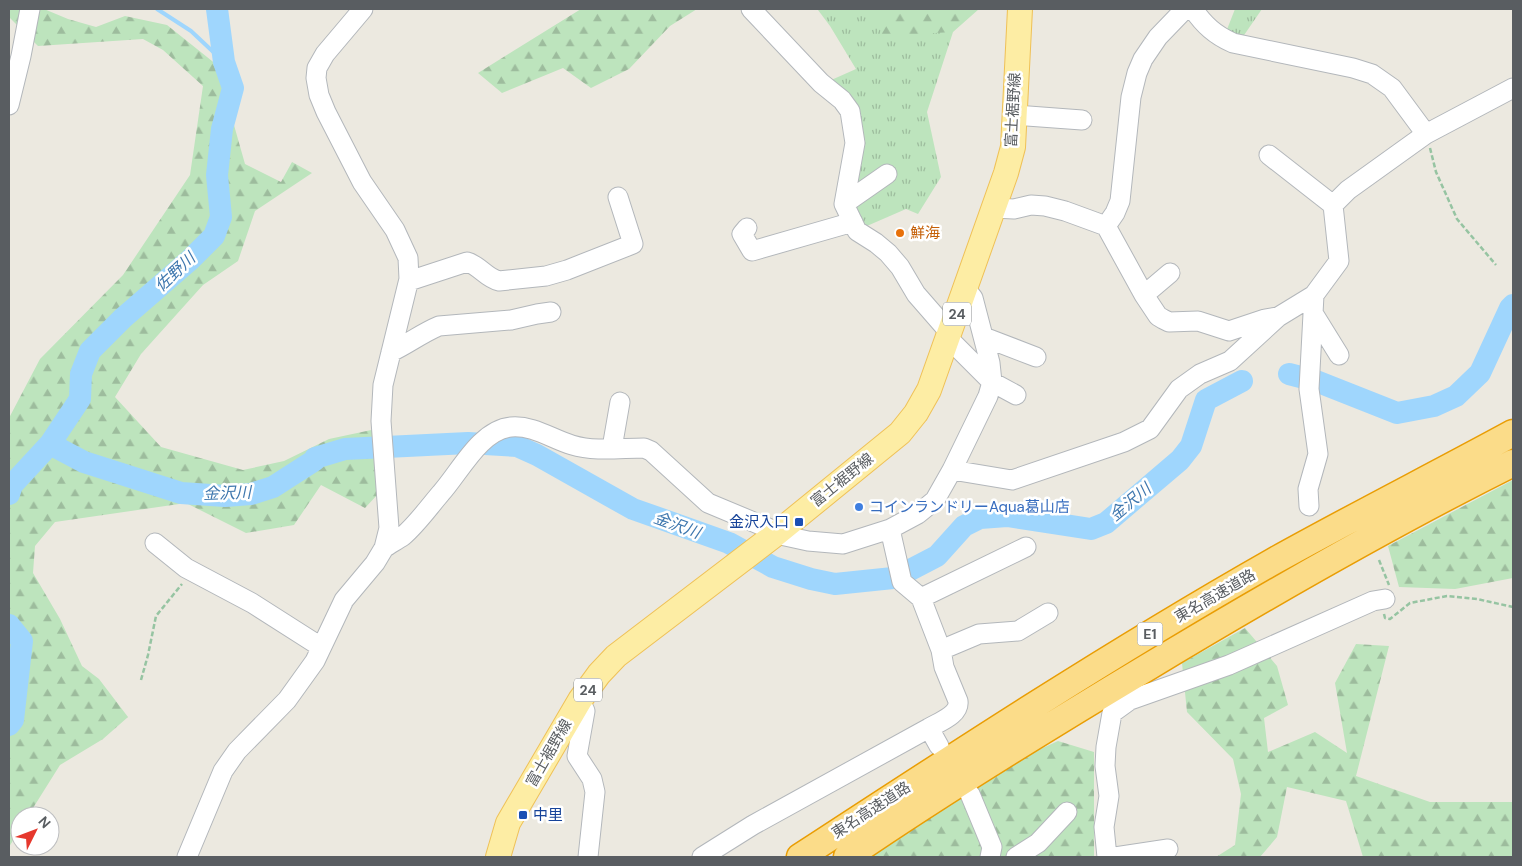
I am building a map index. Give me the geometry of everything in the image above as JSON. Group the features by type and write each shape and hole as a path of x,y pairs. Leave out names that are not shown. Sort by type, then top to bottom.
{"highway":[{"name":"東名高速道路","path":"800,857 1028,708 1154,631 1275,561 1513,433"},
{"name":"東名高速道路","path":"847,857 910,814 1076,710 1214,627 1355,546 1513,463"}],"main road":[{"name":"富士裾野線","path":"498,857 508,823 580,700 599,674 616,656 767,540 900,433 916,413 929,390 966,289 1013,147 1020,9"}],"street":[{"path":"9,105 30,9"},
{"path":"187,857 223,771 237,751 287,700 315,661 344,600 375,563 384,548 389,528 381,421 383,385 409,282 408,258 403,245 362,182 326,112 319,95 317,68 325,54 363,9"},
{"path":"751,9 820,83 842,100 850,111 855,143 844,204 857,231 876,243 900,266 916,294 949,335 992,382 1016,395"},
{"path":"1106,226 1115,213 1120,201 1132,97 1137,73 1143,59 1158,37 1170,22 1185,9"},
{"path":"1193,9 1203,23 1218,36 1233,43 1353,68 1372,74 1392,88 1426,134"},
{"path":"1333,205 1348,190 1426,134 1513,88"},
{"path":"1014,115 1082,120"},
{"path":"1269,154 1333,205 1339,261 1314,304 1309,380 1318,454 1308,489 1309,506"},
{"path":"844,204 887,174"},
{"path":"409,282 467,262 472,263 492,279 499,281 546,276 567,270 633,244 618,197"},
{"path":"994,208 1014,209 1031,205 1045,206 1106,226 1144,295 1158,316 1169,322 1198,321 1229,331 1314,304"},
{"path":"747,228 742,234 752,251 853,222"},
{"path":"1144,295 1170,273"},
{"path":"384,548 403,535 443,492 475,450 489,436 499,430 511,427 524,427 573,445 590,448 644,448 651,451 708,503 768,528 767,540 843,544 890,529 918,514 935,500 952,470 988,396 992,382 990,363 973,298 966,289"},
{"path":"1314,304 1339,355"},
{"path":"391,352 409,344 439,326 511,320 550,312"},
{"path":"952,470 1012,480 1124,442 1150,429 1179,389 1200,374 1230,361 1278,317"},
{"path":"984,337 1036,357"},
{"path":"612,448 620,402"},
{"path":"702,857 761,820 929,728 956,711 958,706 944,667 941,650 921,598 902,582 890,529"},
{"path":"155,543 192,571 252,603 320,647"},
{"path":"921,598 1026,547"},
{"path":"1107,857 1104,827 1109,796 1105,766 1112,713 1130,700 1229,666 1373,601 1385,598"},
{"path":"941,650 979,634 1018,632 1048,613"},
{"path":"580,700 585,711 577,756 592,779 595,792 588,857"},
{"path":"929,728 939,746"},
{"path":"970,794 992,847 990,857"},
{"path":"1016,857 1038,843 1067,812"},
{"path":"1115,857 1168,850"}],"path":[{"path":"1426,134 1436,172 1457,219 1496,265"},
{"path":"1379,560 1389,587 1383,604 1385,618 1390,619 1410,603 1447,596 1477,599 1513,607"},
{"path":"140,680 148,655 156,616 192,571"}],"green space":[{"path":"9,9 44,9 68,19 96,27 125,16 167,25 217,65 245,164 281,182 292,162 312,173 255,211 238,261 203,285 141,354 115,397 161,447 243,470 284,461 329,439 376,429 379,493 365,508 321,485 294,525 246,533 186,503 55,522 35,546 33,573 60,619 82,666 99,679 128,717 103,739 60,765 34,806 10,806 9,847 9,418 40,359 123,275 190,175 203,86 163,50 143,39 38,46 9,17"},
{"path":"581,9 697,9 670,26 629,69 591,88 563,68 502,93 478,73"},
{"path":"819,9 879,9 885,29 953,32 927,112 941,177 918,214 906,209 860,229 849,205 857,111 829,81 856,69"},
{"path":"878,9 979,9 953,32 881,36"},
{"path":"1235,9 1262,9 1240,41 1226,32"},
{"path":"1513,480 1513,578 1455,589 1399,587 1388,546"},
{"path":"1245,628 1277,666 1288,705 1264,718 1268,752 1315,732 1347,753 1335,683 1356,644 1389,646 1356,776 1430,802 1513,802 1513,857 1363,857 1346,801 1287,787 1277,837 1260,857 1216,857 1235,845 1241,794 1233,759 1187,712 1182,663"},
{"path":"1058,741 1094,752 1094,857 857,857 975,779"}],"waterway":[{"path":"157,9 191,31 224,62"},
{"name":"佐野川","path":"9,494 12,485 50,444 80,399 81,374 90,351 123,318 190,260 214,236 221,217 217,175 222,129 233,88 224,62 217,9"},
{"name":"金沢川","path":"1289,374 1316,381 1397,413 1434,406 1456,396 1480,373 1513,305"},
{"name":"金沢川","path":"50,444 84,462 181,493 225,496 251,494 273,487 315,460 315,458 345,449 468,443 517,446 537,455 633,509 729,543 773,567 811,579 835,584 893,578 937,556 964,526 980,518 1007,516 1091,529 1106,523 1180,460 1191,446 1206,400 1242,381"},
{"name":"佐野川","path":"9,625 22,641 13,720 9,725"}],"place":[{"name":"鮮海","path":"900,233"},
{"name":"コインランドリーAqua葛山店","path":"859,507"},
{"name":"金沢入口","path":"799,522"},
{"name":"中里","path":"523,815"}]}
